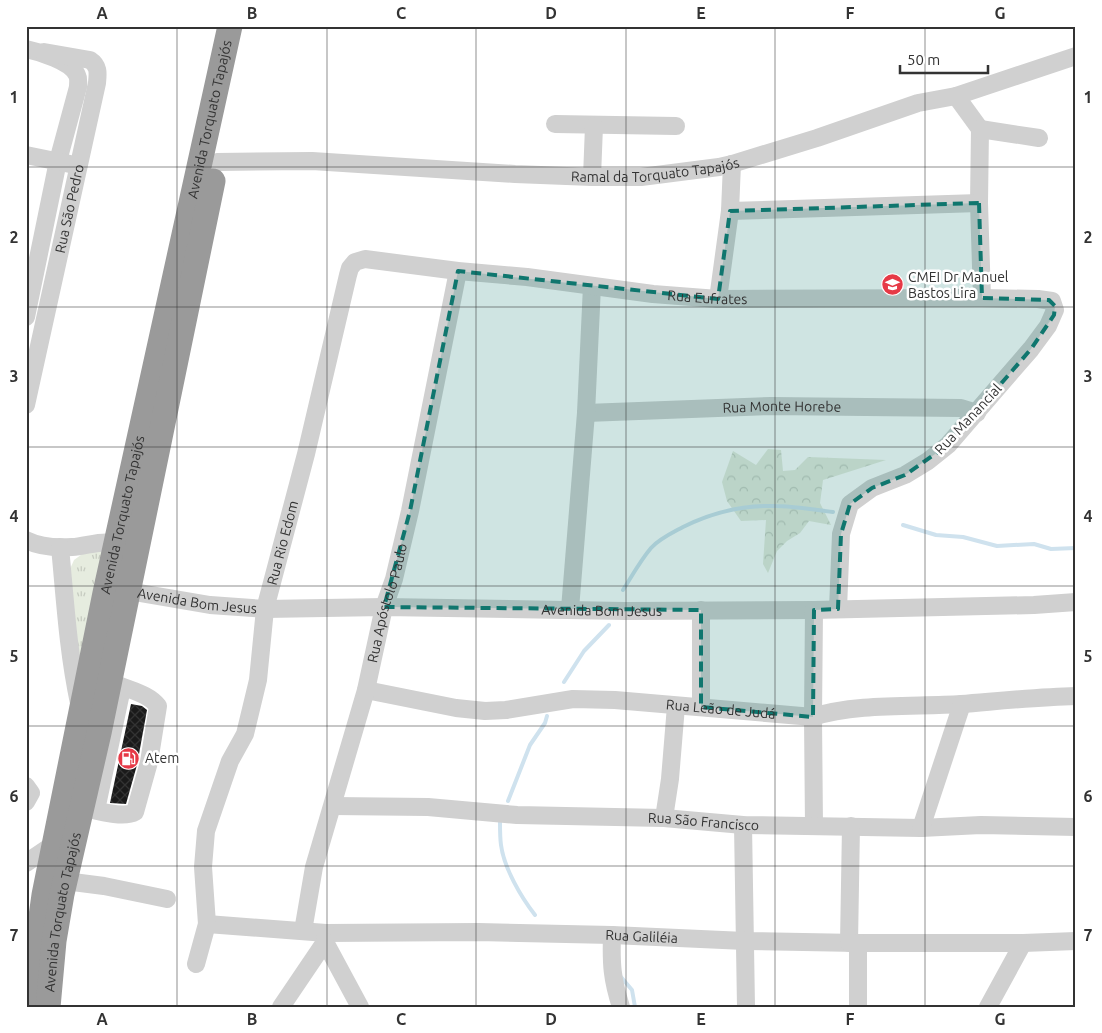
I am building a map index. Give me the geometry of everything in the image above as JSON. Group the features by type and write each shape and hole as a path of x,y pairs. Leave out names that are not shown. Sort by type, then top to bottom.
{"highway":[{"name":"Avenida Torquato Tapajós","path":"31,1007 32,974 44,895 115,543 168,313 230,26"},
{"name":"Avenida Torquato Tapajós","path":"48,1007 54,941 65,881 89,809 99,733 116,685 130,581 247,26"}],"street":[{"path":"26,49 44,52"},
{"name":"Rua São Pedro","path":"26,317 58,161 78,87 76,73 44,52"},
{"name":"Rua São Pedro","path":"26,405 28,383 80,167 98,83 98,68 90,60 44,52"},
{"name":"Ramal da Torquato Tapajós","path":"217,162 312,161 592,177 641,177 702,170 732,164 818,138 918,104 956,96 1076,56"},
{"path":"956,96 980,129 979,203 982,298"},
{"path":"555,124 676,126"},
{"path":"592,177 594,126"},
{"path":"980,129 1040,138"},
{"path":"26,155 80,167"},
{"path":"718,299 730,211 732,164"},
{"path":"730,211 979,203"},
{"name":"Rua Rio Edom","path":"196,964 208,924 203,867 206,831 230,761 245,734 258,680 265,609 306,454 350,268 355,262 365,259 380,260"},
{"name":"Rua Eufrates","path":"380,260 653,294 718,299 1038,299"},
{"name":"Rua Apóstolo Paulo","path":"303,931 314,867 366,690 384,607 394,579 410,511 458,271"},
{"path":"570,609 586,412 592,286"},
{"name":"Rua Manancial","path":"838,609 841,534 850,504 872,488 905,475 928,461 948,445 1031,348 1054,315 1054,303 1049,300 1038,299"},
{"name":"Rua Monte Horebe","path":"586,412 780,406 961,408 976,413"},
{"path":"29,545 72,547 109,542 115,543 126,550 130,581"},
{"path":"60,547 74,673 81,713"},
{"name":"Avenida Bom Jesus","path":"130,581 210,605 265,609 384,607 625,611 814,610 1034,605 1076,602"},
{"path":"701,610 701,707"},
{"path":"814,610 814,826"},
{"path":"89,809 130,815 135,812 149,762 158,706 153,698 116,685"},
{"name":"Rua Leão de Judá","path":"366,690 456,708 485,711 506,710 573,699 615,700 813,717 830,712 962,704 1021,698 1076,696"},
{"path":"921,828 962,704"},
{"path":"664,818 670,779 676,706"},
{"path":"26,786 31,793 26,802"},
{"name":"Rua São Francisco","path":"333,806 428,807 517,815 664,818 743,825 921,828 981,826 1076,827"},
{"path":"743,825 746,1007"},
{"path":"850,826 858,1007"},
{"path":"26,863 54,844"},
{"path":"65,881 104,886 167,899"},
{"name":"Rua Galiléia","path":"208,924 303,931 325,937 478,932 854,943 1023,943 1076,941"},
{"path":"612,935 611,963 613,981 621,1007"},
{"path":"280,1007 325,937"},
{"path":"325,937 360,1007"},
{"path":"988,1007 1023,943"}],"highlighted area":[{"path":"979,203 982,298 1049,300 1055,306 1054,315 1031,349 948,445 905,475 872,488 850,504 841,534 838,609 814,610 813,717 701,707 701,610 384,607 410,511 458,271 718,299 730,211"}],"green space":[{"path":"768,449 781,450 783,471 795,470 808,457 886,460 823,480 820,503 831,525 809,521 800,533 787,541 777,551 768,573 763,564 766,520 741,521 727,501 722,482 733,451 756,465"},
{"path":"108,551 81,666 66,578 74,560 85,552"}],"building":[{"name":"Atem","path":"131,704 142,706 147,710 137,765 126,804 110,803"}],"waterway":[{"path":"623,590 643,558 654,545 694,522 728,511 764,506 833,512"},
{"path":"903,525 936,535 963,537 997,546 1034,544 1051,549 1076,548"},
{"path":"564,682 584,651 609,625"},
{"path":"508,801 530,745 545,723 547,716"},
{"path":"500,822 501,845 509,873 535,915"},
{"path":"621,977 632,990 635,1007"}],"place":[{"name":"CMEI Dr Manuel Bastos Lira","path":"892,285"},
{"name":"Atem","path":"129,758"}]}
